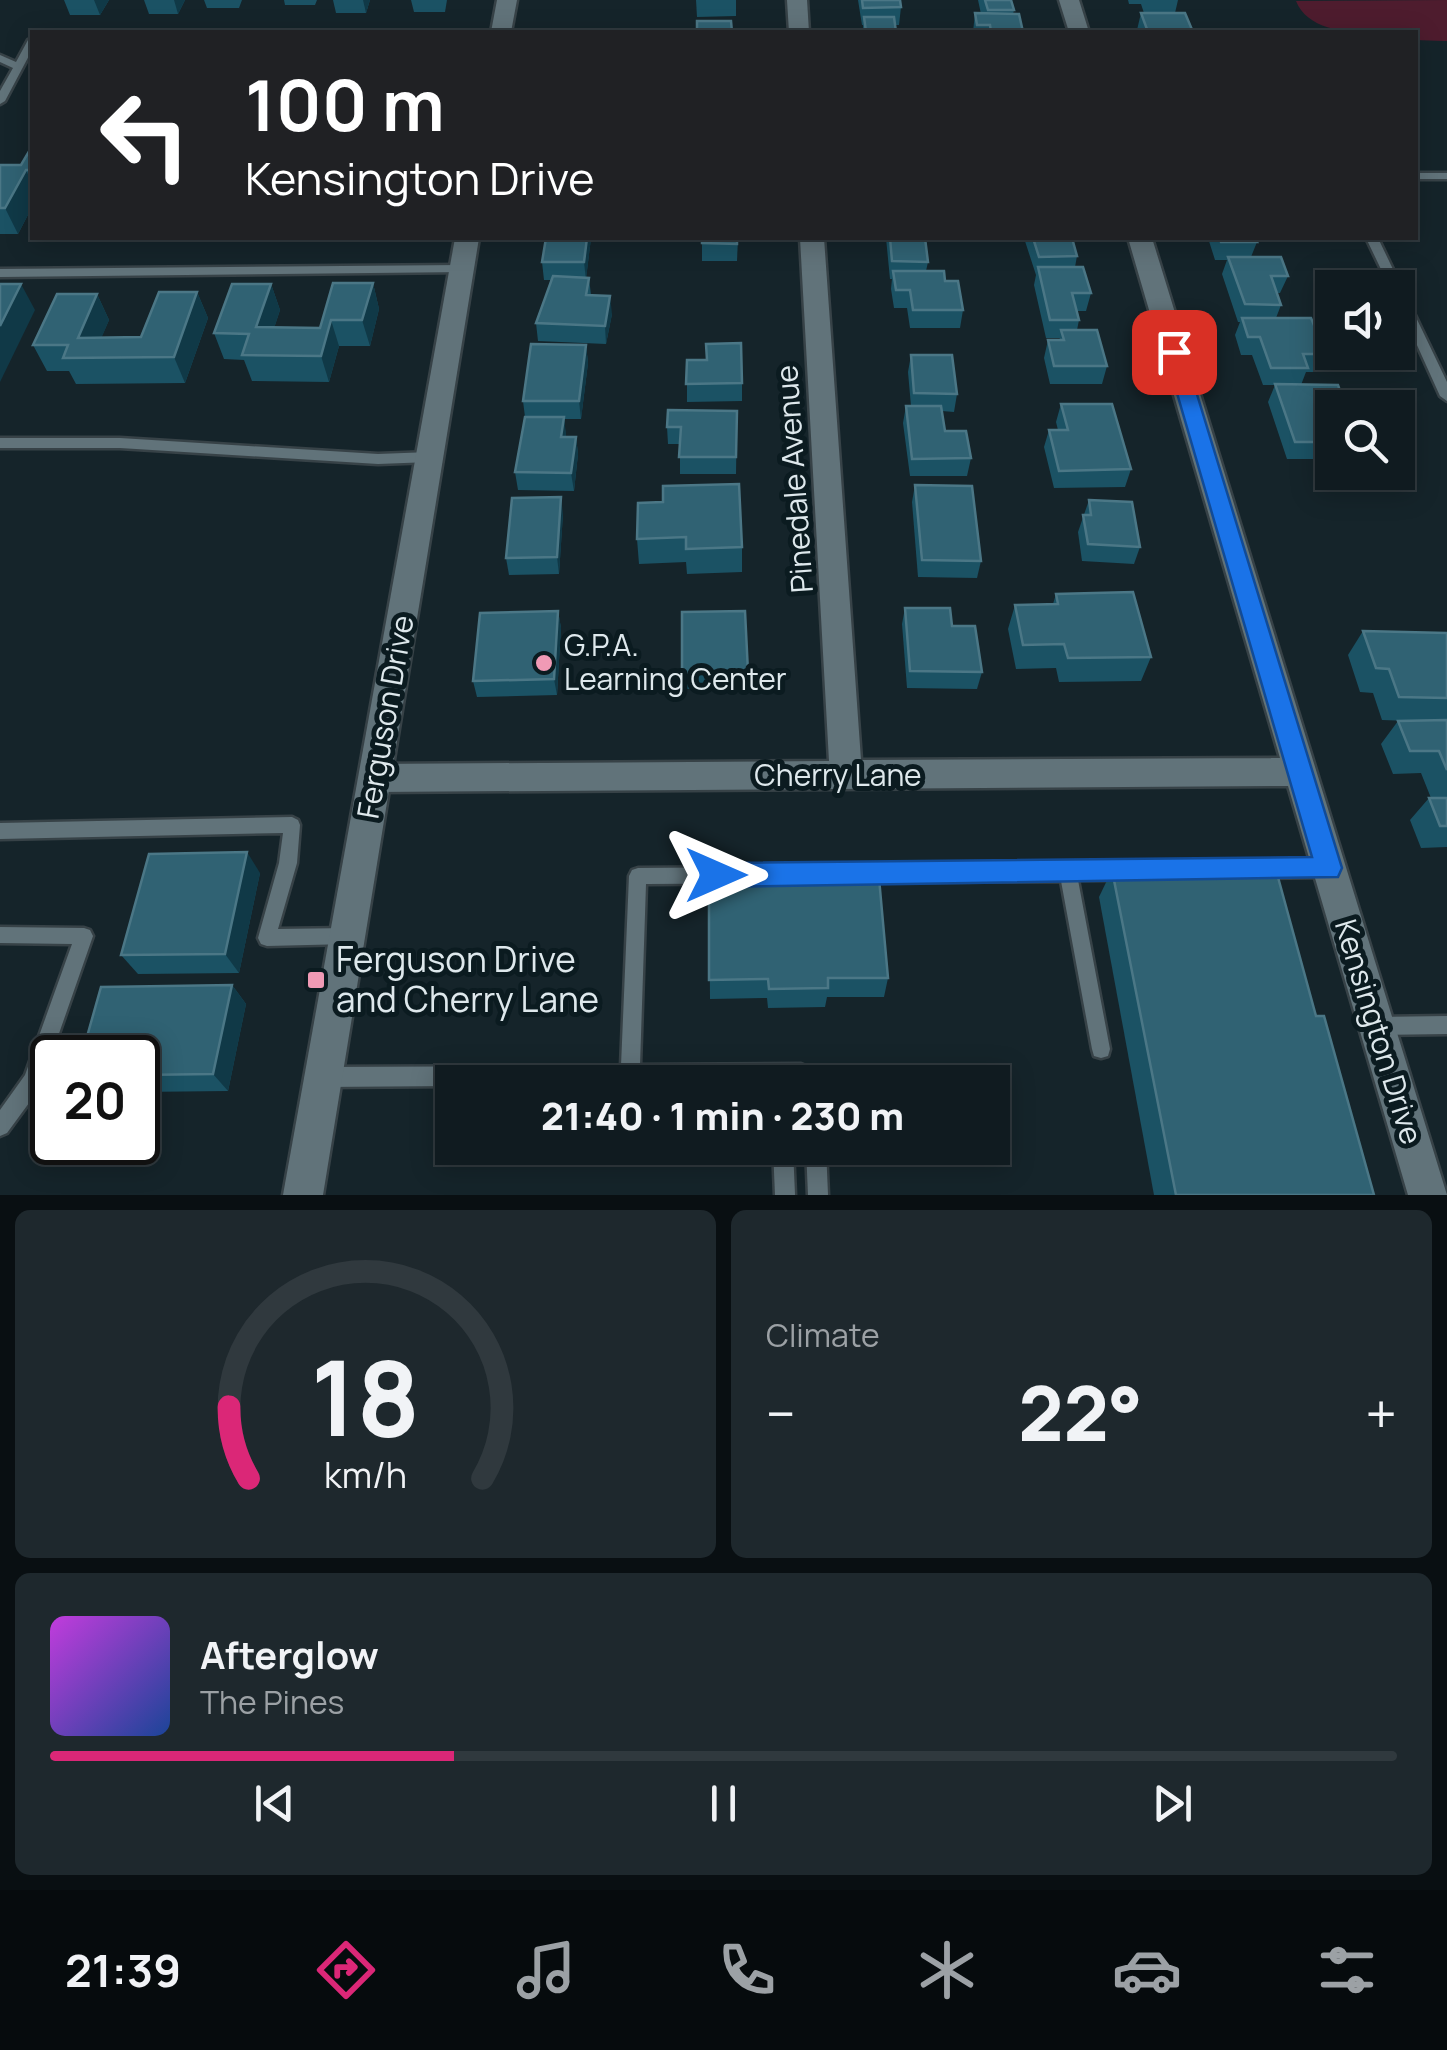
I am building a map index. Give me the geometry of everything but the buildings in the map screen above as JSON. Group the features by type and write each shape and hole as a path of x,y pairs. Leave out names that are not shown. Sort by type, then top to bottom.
{"street":[{"path":"502,30 507,0"},
{"path":"797,0 799,30"},
{"path":"1069,0 1078,30"},
{"name":"Ferguson Drive","path":"303,1195 466,240"},
{"name":"Pinedale Avenue","path":"812,240 846,776"},
{"name":"Kensington Drive","path":"1141,240 1428,1195"},
{"name":"Cherry Lane","path":"376,778 1300,772"}],"lane":[{"path":"0,100 30,46"},
{"path":"0,58 19,67"},
{"path":"1418,176 1447,176"},
{"path":"1373,240 1388,270"},
{"path":"0,273 461,269"},
{"path":"1415,328 1447,396"},
{"path":"0,443 120,442 378,459 430,457"},
{"path":"0,831 292,825 288,862 267,938 349,936"},
{"path":"630,1065 638,876 1328,868"},
{"path":"1068,872 1101,1049"},
{"path":"0,934 84,936 33,1081 0,1126"},
{"path":"1376,1026 1447,1025"},
{"path":"324,1076 435,1076"},
{"path":"784,1165 785,1195"},
{"path":"817,1165 818,1195"}],"shaded area":[{"path":"1447,0 1447,41 1418,40 1418,30 1331,28 1304,14 1296,1"}],"place":[{"name":"G.P.A. Learning Center","path":"544,663"},
{"name":"Ferguson Drive and Cherry Lane","path":"316,980"}],"route":[{"path":"716,875 1328,868 1174,352"}]}
